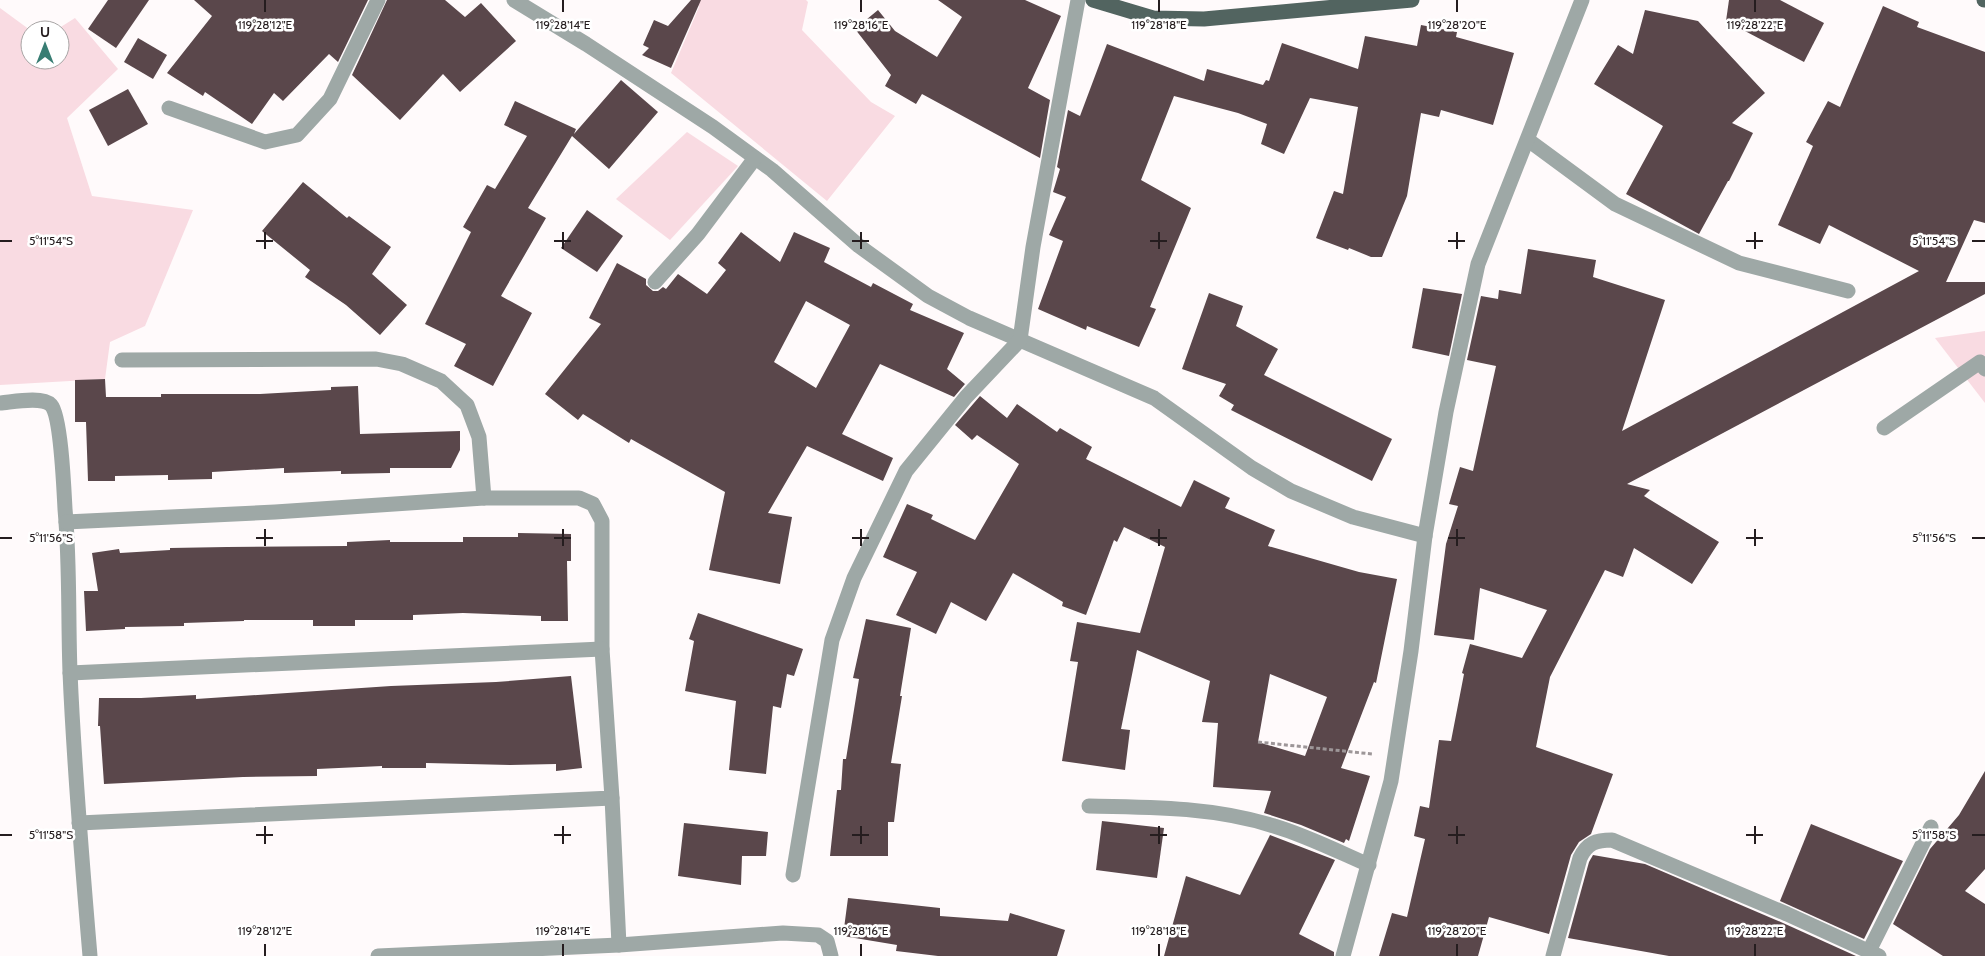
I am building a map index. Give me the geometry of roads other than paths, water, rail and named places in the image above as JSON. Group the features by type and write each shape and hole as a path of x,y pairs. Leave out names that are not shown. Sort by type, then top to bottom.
{"main road":[{"path":"1093,0 1153,18 1204,19 1412,0"}],"street":[{"path":"169,108 265,142 297,135 330,99 378,0"},
{"path":"514,0 697,116 755,158 860,246 928,296 969,318 1154,398 1252,468 1291,491 1353,517 1425,536"},
{"path":"794,875 832,640 854,578 906,471 966,397 1020,340 1033,247 1078,0"},
{"path":"1343,956 1391,781 1411,651 1425,536 1446,412 1478,264 1582,0"},
{"path":"1528,140 1615,204 1739,263 1848,291"},
{"path":"655,282 698,234 755,158"},
{"path":"122,360 376,359 402,364 441,380 467,405 479,437 484,498"},
{"path":"1884,428 1980,362 1985,369"},
{"path":"0,403 43,400 51,404 56,411 66,522 70,673 79,823 90,956"},
{"path":"66,522 275,512 484,498 579,498 593,504 602,521 602,649 619,945"},
{"path":"70,673 602,649"},
{"path":"79,823 612,798"},
{"path":"1088,806 1158,807 1214,813 1274,826 1369,865"},
{"path":"1553,956 1580,858 1585,848 1594,842 1603,840 1612,840 1874,954 1931,827"},
{"path":"378,956 619,945 783,933 818,935 827,941 831,956"}]}
